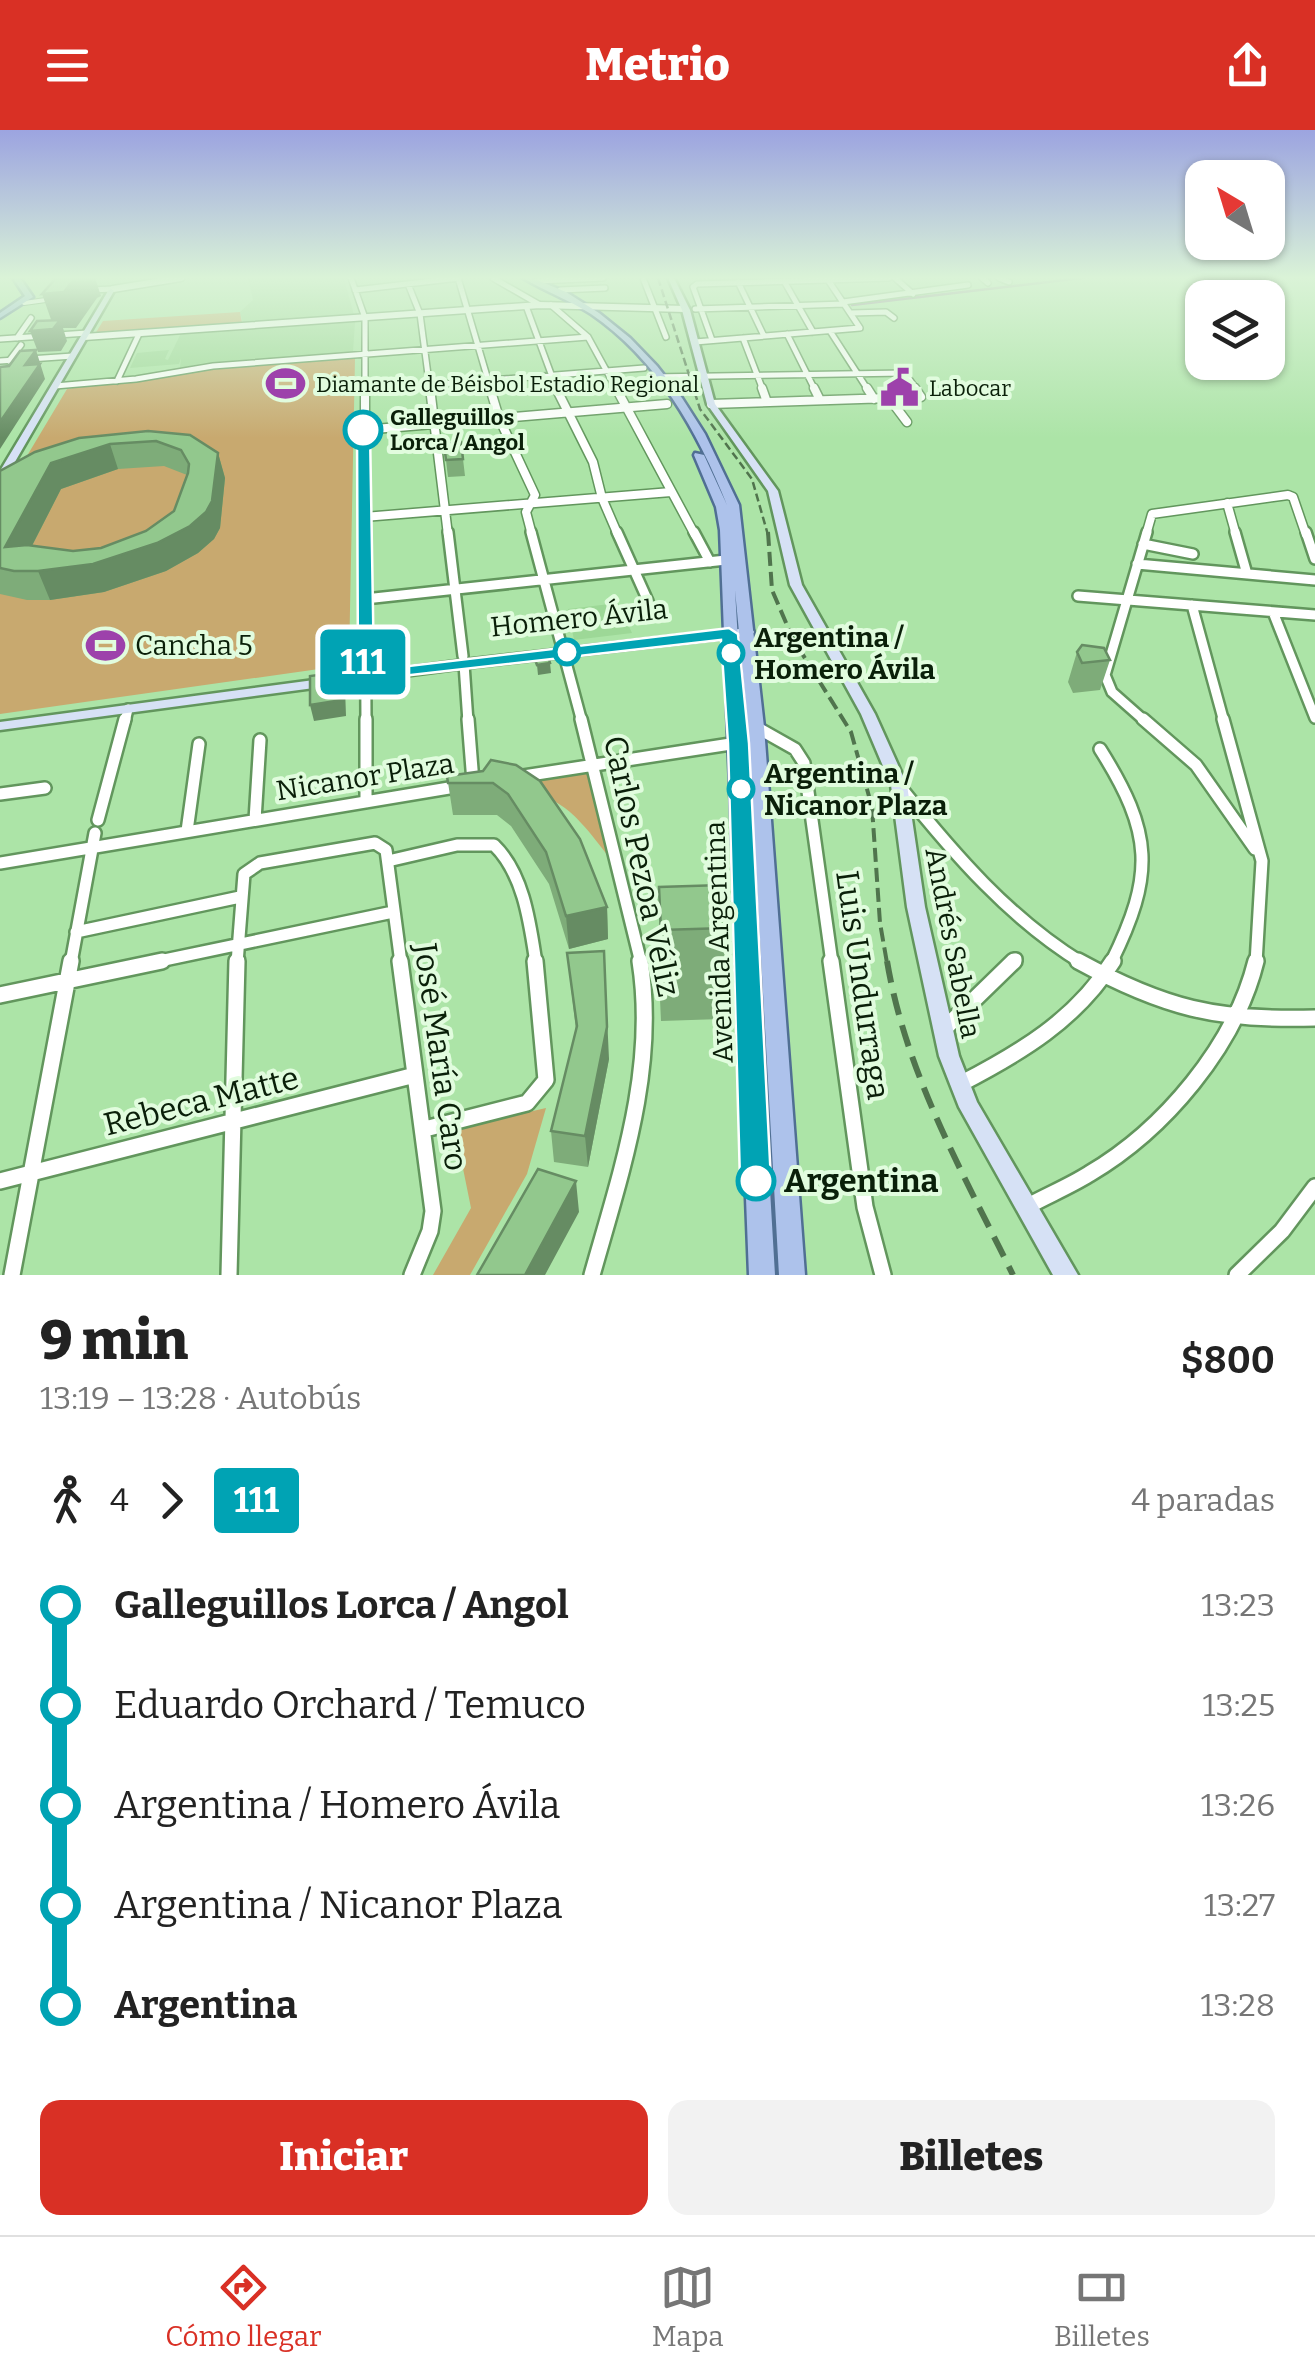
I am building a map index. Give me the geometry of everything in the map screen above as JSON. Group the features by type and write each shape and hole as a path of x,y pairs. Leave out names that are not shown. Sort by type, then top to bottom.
{"main road":[{"name":"Avenida Argentina","path":"610,331 652,375 715,488 724,518 726,560 756,727 792,1275"},
{"name":"Avenida Argentina","path":"618,331 712,459 733,505 738,743 762,1275"},
{"name":"Andrés Sabella","path":"696,331 711,404 773,491 796,586 868,714 899,785 916,908 942,1031 960,1084 1066,1275"},
{"path":"1,475 87,333"},
{"name":"Homero Ávila","path":"0,718 738,630"},
{"name":"Homero Ávila","path":"0,726 364,673"}],"street":[{"path":"4,361 24,331"},
{"path":"0,339 19,342 87,333 175,331"},
{"path":"364,331 366,802"},
{"path":"422,331 464,660 474,784"},
{"path":"476,331 499,418 536,495 533,503"},
{"path":"535,331 550,376 594,462 602,498 648,602"},
{"path":"582,331 608,371 710,562"},
{"path":"664,331 666,337"},
{"path":"700,331 701,343"},
{"path":"762,331 764,336"},
{"path":"701,343 841,331"},
{"path":"701,343 832,333"},
{"path":"832,333 874,398"},
{"path":"117,381 139,334"},
{"path":"789,336 820,400"},
{"path":"54,386 214,366 588,337"},
{"path":"744,340 767,402"},
{"path":"4,361 73,356"},
{"path":"364,390 608,371 705,378 905,373 921,397 711,404"},
{"path":"888,398 907,422"},
{"path":"363,430 667,404"},
{"path":"364,516 671,492"},
{"path":"1262,861 1206,778 1109,688 1106,675 1152,514 1288,494 1293,497 1315,559"},
{"path":"1226,502 1247,574"},
{"name":"Carlos Pezoa Véliz","path":"533,503 526,512 594,764 640,966 646,1033 622,1168 592,1275"},
{"path":"1143,544 1194,554"},
{"path":"365,599 726,560"},
{"path":"1137,564 1315,580"},
{"path":"1078,596 1315,615"},
{"path":"1028,1206 1092,1173 1148,1128 1196,1078 1234,1019 1256,964 1262,861 1192,605"},
{"path":"1273,612 1315,718"},
{"path":"12,1275 95,834 128,709"},
{"name":"Luis Undurraga","path":"756,727 795,749 804,763 865,1207 883,1275"},
{"path":"255,820 260,740"},
{"path":"507,778 738,743"},
{"path":"187,831 199,744"},
{"path":"960,1084 1051,1032 1104,978 1133,917 1145,864 1140,830 1124,786 1100,749"},
{"name":"Nicanor Plaza","path":"0,863 95,834 187,831 489,782"},
{"path":"899,785 989,891 1025,923 1104,978 1149,1000 1234,1019 1284,1022 1315,1018"},
{"path":"0,794 45,788"},
{"path":"229,1275 237,945 244,874 251,868 356,846 386,853 481,843 502,850 512,866 531,939 545,1017 546,1080 527,1104 425,1129"},
{"name":"José María Caro","path":"386,853 433,1211 430,1231 412,1275"},
{"path":"76,932 240,897"},
{"path":"0,995 393,912"},
{"path":"942,1031 1016,959"},
{"name":"Rebeca Matte","path":"0,1180 415,1075"},
{"path":"1237,1275 1282,1230 1315,1187"}],"shaded area":[{"path":"354,331 353,352 180,368 181,358 179,364 130,368 137,353 169,350 165,359 168,360 181,333"},
{"path":"355,358 349,660 340,666 0,714 0,501 67,389 194,370"},
{"path":"618,603 632,633 574,640 568,609"},
{"path":"592,770 609,857 562,806 536,793 497,782"},
{"path":"546,1108 527,1174 470,1275 433,1275 471,1208 455,1129"}],"building":[{"path":"36,350 25,365 40,364 0,422 0,367 9,366 20,351"},
{"path":"148,431 190,435 218,453 212,501 190,526 157,543 93,564 38,571 0,568 0,471 35,452 79,438","holes":["156,441 181,450 189,464 188,473 174,511 146,531 101,548 73,551 27,545 5,547 51,463 110,444"]},
{"path":"461,442 463,459 446,460 444,444"},
{"path":"1082,645 1104,648 1110,660 1082,663 1077,652"},
{"path":"547,652 550,663 537,665 533,654"},
{"path":"342,672 342,700 310,705 310,676"},
{"path":"491,760 516,765 540,781 580,839 607,907 566,916 546,852 508,794 493,783 448,783 447,776 483,771"},
{"path":"722,885 726,928 661,930 659,887"},
{"path":"604,951 607,1027 585,1136 551,1131 577,1026 567,953"},
{"path":"538,1169 576,1181 525,1275 477,1275"}],"railway":[{"path":"675,331 700,409 752,479 768,535"},
{"path":"768,532 772,590 793,639 851,732 872,807 880,923 887,963"},
{"path":"887,961 922,1083 1013,1275"}],"bus line":[{"name":"111","path":"363,430 364,677 729,634 736,692 756,1181"}],"place":[{"name":"Diamante de Béisbol Estadio Regional","path":"286,384"},
{"name":"Labocar","path":"899,388"},
{"name":"Galleguillos Lorca / Angol","path":"363,430"},
{"name":"Cancha 5","path":"105,645"},
{"name":"Argentina / Homero Ávila","path":"731,653"},
{"name":"Argentina / Nicanor Plaza","path":"741,789"},
{"name":"Argentina","path":"756,1181"}]}
